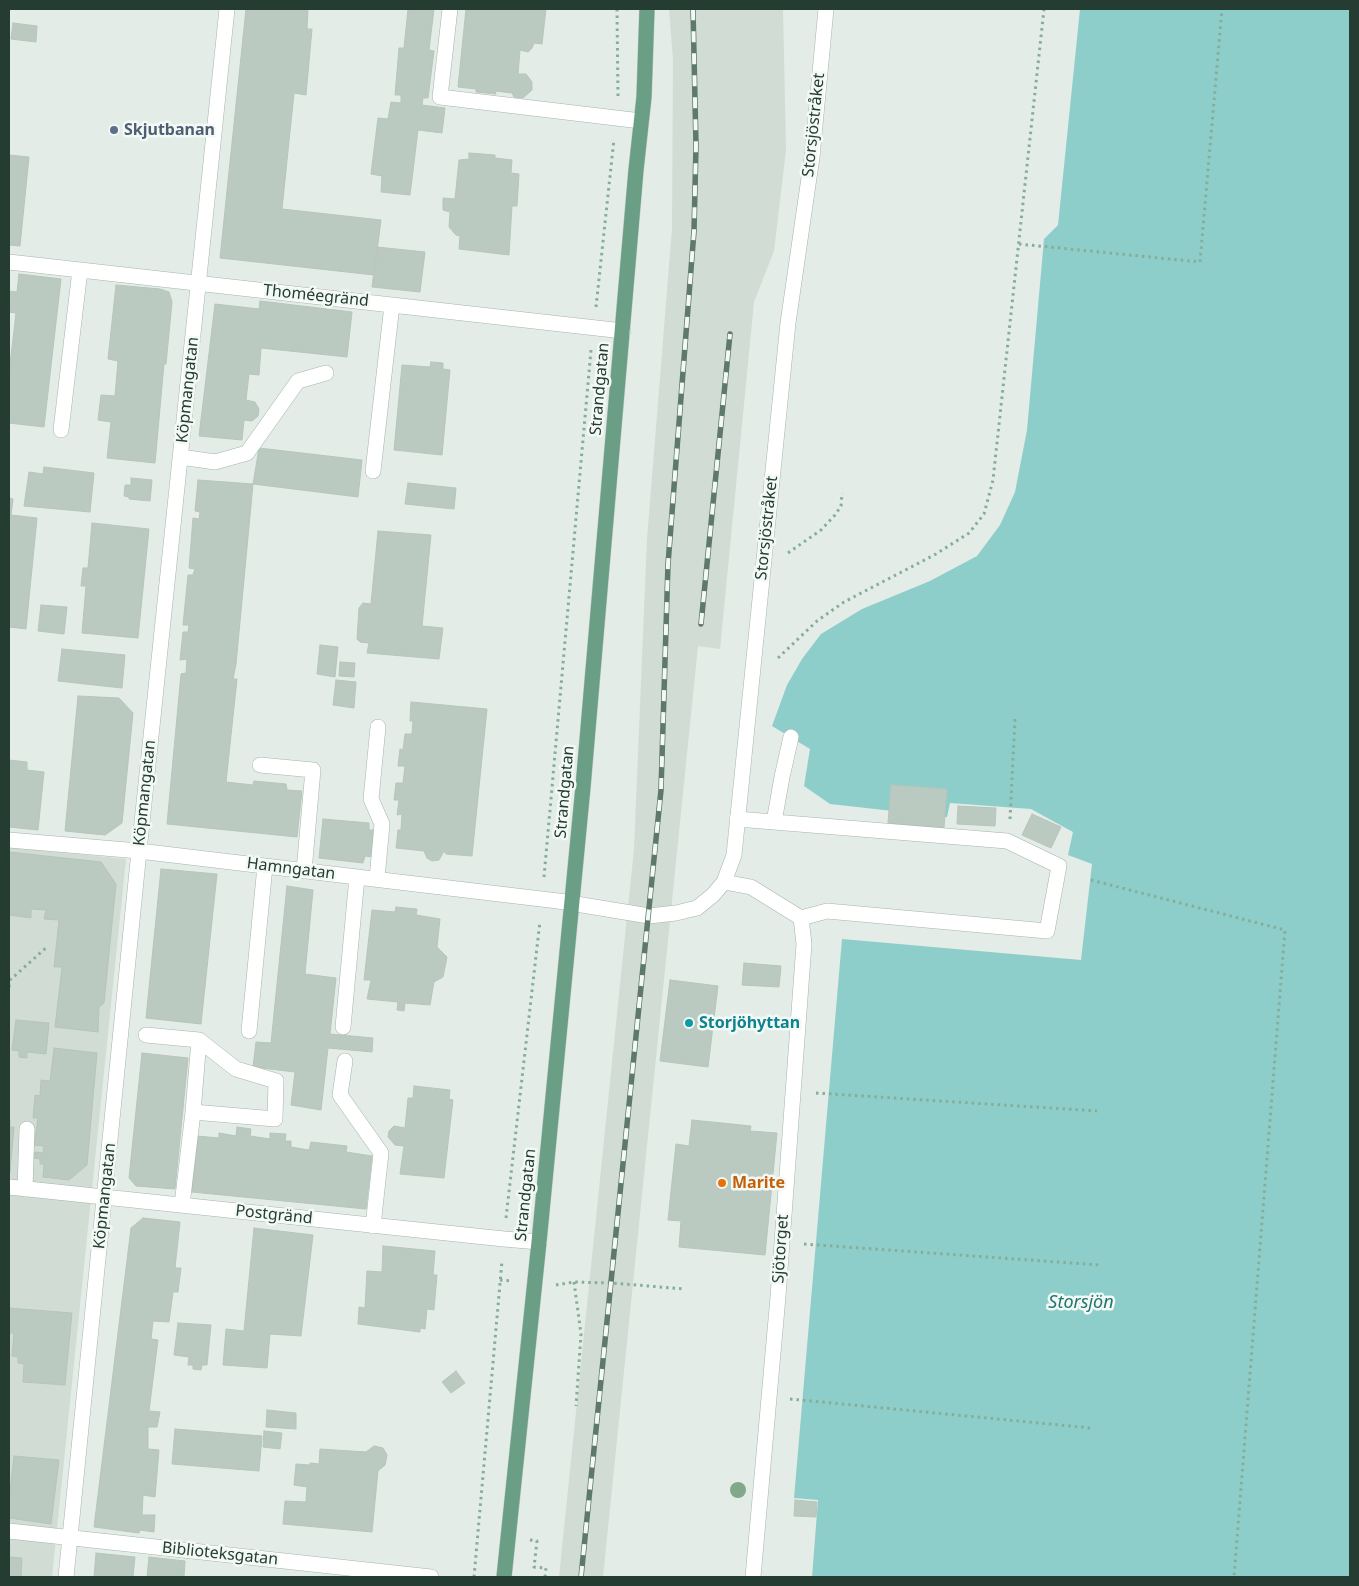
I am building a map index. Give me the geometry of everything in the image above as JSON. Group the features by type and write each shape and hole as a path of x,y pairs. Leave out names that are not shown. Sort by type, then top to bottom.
{"main road":[{"name":"Strandgatan","path":"504,1577 572,905 644,97 647,9"}],"street":[{"name":"Köpmangatan","path":"66,1577 139,851 227,9"},
{"path":"450,9 440,97 641,121"},
{"name":"Storsjöstråket","path":"572,905 649,916 697,908 713,895 724,882 734,855 788,323 812,157 826,9"},
{"name":"Thoméegränd","path":"9,262 623,331"},
{"path":"61,430 80,270"},
{"path":"373,471 392,305"},
{"path":"181,457 215,462 246,453 298,381 326,373"},
{"path":"377,879 382,824 371,799 378,727"},
{"path":"774,822 791,737"},
{"path":"260,765 314,770 304,871"},
{"path":"724,882 751,887 801,918 827,911 1047,931 1059,866 1006,841 737,819"},
{"name":"Hamngatan","path":"9,840 139,851 377,879 572,905"},
{"path":"249,1032 265,866"},
{"path":"343,1028 357,877"},
{"name":"Sjötorget","path":"753,1577 778,1297 804,944 801,918"},
{"path":"146,1035 199,1040 236,1070 276,1081 275,1119 193,1112"},
{"path":"182,1205 199,1040"},
{"path":"345,1061 340,1095 381,1153 373,1226"},
{"path":"25,1189 27,1129"},
{"name":"Postgränd","path":"9,1187 539,1242"},
{"name":"Biblioteksgatan","path":"9,1531 431,1577"}],"path":[{"path":"474,1577 500,1280 542,900 593,328 618,100 617,9"},
{"path":"775,661 817,621 844,602 936,554 969,533 984,514 993,480 1044,9"},
{"path":"1019,244 1200,262 1222,9"},
{"path":"763,569 821,530 841,506 842,493"},
{"path":"1006,841 1010,833 1015,719"},
{"path":"1091,880 1285,930 1234,1577"},
{"path":"9,987 10,980 48,946"},
{"path":"828,1094 1097,1111"},
{"path":"816,1245 1100,1265"},
{"path":"500,1280 560,1285 574,1282 611,1283 685,1289"},
{"path":"574,1282 581,1334 576,1406"},
{"path":"802,1400 1091,1428"}],"shaded area":[{"path":"669,9 783,9 786,150 774,251 754,302 720,649 698,646 603,1577 559,1577 634,849 647,539 672,229 673,60"},
{"path":"9,847 126,859 52,1577 9,1577"}],"water":[{"name":"Storsjön","path":"1080,9 1350,9 1350,1577 812,1577 818,1500 794,1498 842,939 1081,960 1092,864 1068,855 1073,832 1031,809 950,803 947,817 830,804 804,786 810,749 772,726 787,685 802,659 821,634 862,609 930,581 977,556 1000,525 1015,492 1027,430 1044,239 1058,225"}],"building":[{"path":"246,9 308,9 307,29 312,29 306,95 294,93 282,209 381,220 374,275 220,258"},
{"path":"408,9 434,9 429,50 434,51 428,98 423,98 422,105 445,108 442,133 418,130 410,195 381,192 382,176 371,174 378,118 388,119 391,102 401,103 401,95 395,95 399,48 404,48"},
{"path":"466,9 546,9 542,44 534,43 528,52 520,50 518,74 526,74 532,82 532,90 523,98 514,97 512,93 495,91 496,94 476,92 476,89 458,87"},
{"path":"13,23 37,26 36,42 11,39"},
{"path":"469,153 495,155 495,158 512,160 511,173 519,174 517,206 512,206 509,255 459,249 460,236 456,235 449,227 450,212 443,210 443,198 455,199 459,160 469,159"},
{"path":"9,155 29,157 20,246 9,245"},
{"path":"377,247 425,252 420,292 372,287"},
{"path":"19,274 61,279 44,427 9,423 9,373 16,313 9,312 9,291 17,292"},
{"path":"116,285 160,289 169,292 172,302 155,463 107,458 111,422 98,420 101,395 115,396 118,361 108,359"},
{"path":"260,301 352,312 347,357 261,348 259,375 249,374 246,400 255,402 259,409 258,416 252,421 244,420 242,440 199,436 215,304 259,309"},
{"path":"431,362 443,363 443,369 450,370 442,455 394,450 402,365 430,367"},
{"path":"259,448 362,460 358,497 253,484"},
{"path":"44,467 94,473 90,512 24,506 29,472 43,474"},
{"path":"131,478 152,480 150,501 129,499 129,497 124,496 125,485 131,485"},
{"path":"198,480 253,484 233,679 237,679 226,782 253,785 254,781 286,784 287,790 302,791 297,837 167,824 181,674 186,673 187,659 180,660 183,632 188,632 189,625 183,625 188,575 193,575 195,569 189,568 193,518 199,519 200,512 195,511"},
{"path":"408,483 456,488 454,509 405,504"},
{"path":"9,498 13,499 11,515 37,518 26,629 9,627"},
{"path":"92,523 149,529 138,638 82,633 86,586 81,586 83,568 88,568"},
{"path":"378,531 431,535 422,626 443,628 439,659 367,653 369,643 360,642 357,639 359,608 363,603 371,604"},
{"path":"41,605 67,607 64,634 38,631"},
{"path":"320,645 338,647 335,677 317,674"},
{"path":"62,649 125,655 122,688 58,681"},
{"path":"340,662 355,663 354,677 339,676"},
{"path":"336,680 356,682 354,708 333,705"},
{"path":"78,696 119,698 133,713 122,823 105,835 65,831"},
{"path":"411,702 487,709 472,856 446,854 444,851 439,860 432,861 427,858 424,851 396,848 398,830 401,830 402,814 397,815 399,800 394,800 396,783 403,783 405,766 398,766 400,749 403,750 405,734 412,734 413,721 410,721"},
{"path":"9,760 27,762 27,770 44,772 38,830 9,827"},
{"path":"891,785 947,789 944,828 888,823"},
{"path":"958,806 996,808 995,826 957,824"},
{"path":"1032,814 1061,827 1051,848 1022,835"},
{"path":"323,819 369,823 369,830 374,830 372,857 365,856 363,863 319,858"},
{"path":"9,852 101,862 116,884 104,1003 99,1007 98,1032 55,1027 62,967 54,967 59,920 44,919 46,910 31,909 31,918 9,915"},
{"path":"161,869 217,874 201,1024 146,1018"},
{"path":"287,886 313,890 305,974 336,978 330,1034 373,1038 372,1052 328,1048 321,1110 291,1105 295,1072 253,1067 256,1042 271,1043"},
{"path":"396,907 417,909 416,915 440,919 437,947 447,957 443,977 434,982 430,1005 405,1003 404,1011 397,1010 398,1002 367,999 371,980 364,980 372,910 395,912"},
{"path":"744,963 781,966 779,987 742,985"},
{"name":"Storjöhyttan","path":"670,980 718,986 708,1067 660,1061"},
{"path":"16,1020 49,1023 46,1054 27,1052 27,1058 19,1057 19,1051 12,1050"},
{"path":"54,1048 97,1053 87,1165 69,1180 43,1177 44,1164 40,1164 40,1159 34,1158 35,1152 43,1153 44,1146 34,1145 38,1118 33,1118 35,1095 40,1096 41,1080 50,1081"},
{"path":"142,1053 188,1058 175,1189 136,1186 129,1178"},
{"path":"414,1086 450,1090 449,1099 453,1100 444,1178 400,1174 404,1146 395,1145 388,1137 389,1131 394,1126 405,1128 408,1098 413,1098"},
{"path":"9,1119 10,1127 14,1127 10,1172"},
{"name":"Marite","path":"692,1120 751,1126 750,1131 777,1133 765,1255 679,1247 681,1221 668,1220 676,1144 689,1146"},
{"path":"237,1127 251,1129 250,1136 270,1139 270,1133 286,1134 285,1141 291,1141 291,1147 309,1150 311,1142 347,1146 346,1152 372,1156 366,1209 192,1192 197,1136 219,1138 219,1133 236,1136"},
{"path":"143,1218 180,1222 175,1268 181,1268 178,1292 173,1292 169,1322 153,1321 151,1339 158,1340 149,1411 160,1412 157,1427 148,1427 148,1449 159,1450 155,1497 143,1495 142,1515 155,1515 154,1532 140,1530 139,1533 94,1527 131,1228"},
{"path":"254,1228 313,1235 301,1336 270,1334 267,1368 223,1365 226,1329 244,1331"},
{"path":"383,1246 435,1251 433,1275 437,1275 434,1310 427,1309 425,1329 420,1328 420,1332 358,1324 359,1307 365,1308 367,1271 382,1272"},
{"path":"9,1308 72,1313 65,1385 23,1382 24,1364 18,1363 18,1357 12,1356 14,1333 9,1333"},
{"path":"178,1323 211,1325 207,1365 202,1365 201,1370 193,1369 193,1365 188,1365 189,1357 174,1355"},
{"path":"456,1371 465,1383 451,1393 442,1382"},
{"path":"267,1410 296,1413 296,1429 266,1427"},
{"path":"175,1429 262,1436 259,1471 172,1464"},
{"path":"264,1431 282,1433 280,1449 263,1447"},
{"path":"374,1446 383,1448 387,1455 385,1465 378,1471 372,1532 283,1524 285,1501 306,1502 307,1487 294,1485 296,1464 319,1464 320,1449 366,1452"},
{"path":"14,1456 59,1460 51,1524 9,1518"},
{"path":"795,1500 817,1502 816,1517 794,1516"},
{"path":"96,1553 135,1557 133,1577 94,1577"},
{"path":"9,1557 22,1558 21,1577 9,1577"},
{"path":"149,1557 185,1561 184,1577 147,1577"}],"railway":[{"path":"581,1577 661,790 668,564 694,231 696,146 693,9"},
{"path":"701,624 730,334"}],"place":[{"name":"Skjutbanan","path":"114,130"},
{"name":"Storjöhyttan","path":"689,1023"},
{"name":"Marite","path":"722,1183"}]}
